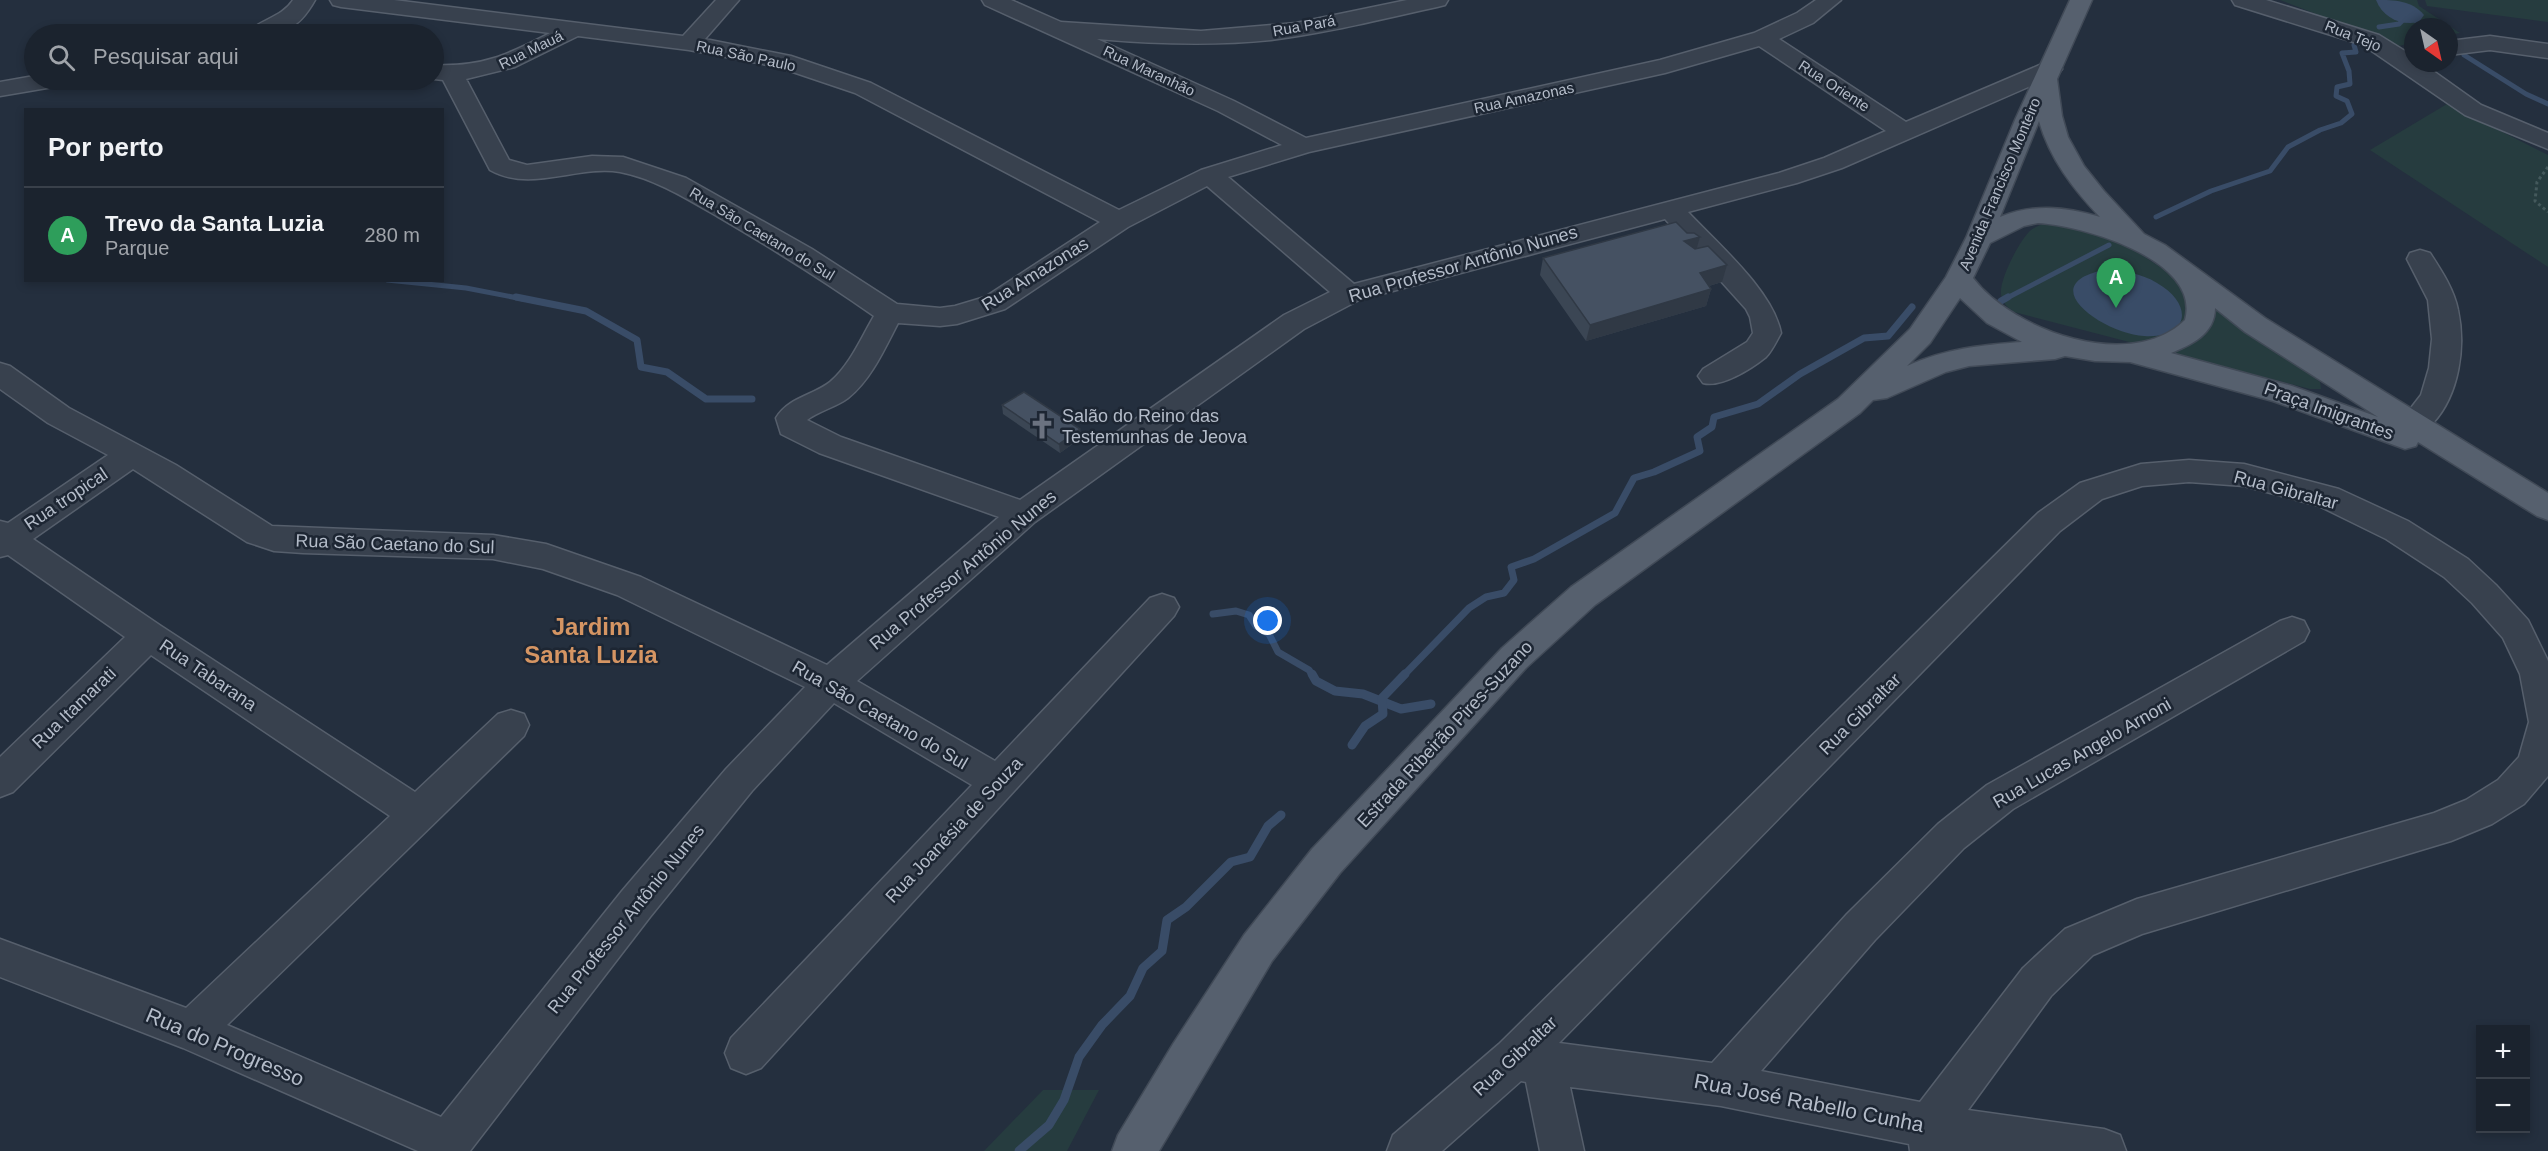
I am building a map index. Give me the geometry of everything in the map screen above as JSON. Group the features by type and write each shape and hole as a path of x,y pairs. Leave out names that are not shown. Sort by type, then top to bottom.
{"main road":[{"name":"Avenida Francisco Monteiro","path":"1849,406 1920,336 1959,278 1979,238 2027,120 2081,0"},
{"path":"2048,73 2051,122 2072,166 2093,196 2141,243 2255,325 2412,426 2548,508"},
{"path":"1979,238 2014,221 2037,215 2060,216 2093,224 2141,243"},
{"path":"1849,406 1937,364 1979,355 2070,348 2134,353 2166,346 2183,336 2198,322 2201,310 2196,287 2184,272"},
{"path":"1959,278 1971,295 2011,326 2036,338 2070,348"},
{"name":"Praça Imigrantes","path":"2134,353 2235,379 2335,411 2409,440 2517,488"},
{"name":"Estrada Ribeirão Pires-Suzano","path":"1134,1151 1188,1059 1258,948 1326,861 1514,658 1583,596 1849,406"}],"street":[{"path":"279,24 299,9 304,0"},
{"path":"509,21 531,0"},
{"path":"689,44 728,0"},
{"name":"Rua Maranhão","path":"993,0 1226,106 1303,146"},
{"name":"Rua Pará","path":"1058,28 1169,38 1225,37 1286,31 1437,0"},
{"name":"Rua Amazonas","path":"890,313 940,317 977,310 995,303 1119,221 1166,195 1210,175 1303,146 1665,66 1762,38 1805,18 1830,0"},
{"name":"Rua Tejo","path":"2243,0 2361,36 2404,57"},
{"name":"Rua São Paulo","path":"357,1 689,44 783,61 863,88 1119,221"},
{"name":"Rua Mauá","path":"444,73 499,66 574,29"},
{"path":"1139,67 1169,38"},
{"name":"Rua Oriente","path":"1762,38 1906,133"},
{"path":"2458,47 2490,43 2548,51"},
{"name":"Rua Tejo","path":"2425,72 2473,110 2548,142"},
{"name":"Rua Professor Antônio Nunes","path":"445,1147 636,904 739,780 831,683 1024,514 1294,322 1349,294 1788,178 1833,163 1906,133 1973,101 2048,73"},
{"name":"Rua São Caetano do Sul","path":"444,76 499,165 508,170 535,173 611,163 677,183 803,255 890,313"},
{"path":"0,89 24,85"},
{"path":"1973,101 2002,106 2027,120"},
{"path":"1210,175 1349,294"},
{"path":"1670,208 1757,304 1764,317 1767,333 1757,349 1713,376"},
{"path":"2412,426 2431,404 2440,381 2446,334 2442,300 2420,259"},
{"path":"890,313 846,383 826,398 797,412 791,422 796,429 830,445 1024,514"},
{"name":"Rua São Caetano do Sul","path":"0,373 12,384 64,417 181,483 260,534 294,540 493,547 546,557 629,586 831,683 998,782"},
{"name":"Rua tropical","path":"3,539 132,454"},
{"name":"Rua Gibraltar","path":"1409,1151 1529,1060 2049,522 2091,491 2140,475 2189,471 2244,475 2328,497 2397,530 2456,568 2484,594 2516,630 2537,674 2547,722 2535,765 2511,792 2479,812 2438,829 2137,917 2079,942 2037,982 1930,1138"},
{"name":"Rua Tabarana","path":"3,539 418,814"},
{"name":"Rua Joanésia de Souza","path":"746,1053 1162,607"},
{"name":"Rua Lucas Angelo Arnoni","path":"1721,1085 1861,927 1951,836 2000,797 2292,631"},
{"name":"Rua Itamarati","path":"0,781 149,636"},
{"path":"192,1031 511,725"},
{"name":"Rua do Progresso","path":"0,958 192,1031 445,1147"},
{"path":"1529,1060 1562,1151"},
{"name":"Rua José Rabello Cunha","path":"1529,1060 1721,1085 1930,1138 2104,1151"}],"path":[{"path":"2548,166 2537,182 2535,201 2548,212"}],"green space":[{"path":"2280,0 2417,0 2419,6 2437,18 2404,18 2404,45 2398,46"},
{"path":"2425,0 2548,0 2548,22 2427,6"},
{"path":"2447,104 2548,155 2548,267 2370,150"},
{"path":"2049,222 2109,234 2202,294 2308,372 2320,382 2321,389 2310,389 2014,312 2002,300 2003,279 2026,235 2035,227"},
{"path":"1043,1090 1099,1090 1067,1151 984,1151"}],"water":[{"path":"2104,270 2138,275 2169,291 2181,310 2182,318 2178,326 2171,332 2144,336 2111,327 2095,318 2082,308 2075,297 2074,286 2083,277"}],"building":[{"path":"1676,222 1687,233 1694,233 1700,237 1684,241 1695,249 1708,246 1727,265 1700,273 1711,289 1590,325 1543,258"},
{"name":"Salão do Reino das Testemunhas de Jeova","path":"1024,392 1080,429 1059,444 1002,405"}],"waterway":[{"path":"2391,0 2393,5 2408,15"},
{"path":"2405,18 2408,15 2412,18"},
{"path":"2379,27 2399,24 2404,19"},
{"path":"2156,217 2211,191 2270,171 2288,147 2320,130 2341,123 2352,114 2347,101 2336,96 2337,87 2350,84 2349,71 2342,53 2356,52 2354,45"},
{"path":"2464,55 2526,94 2548,104"},
{"path":"2005,299 2109,245"},
{"path":"407,282 466,288 523,299"},
{"path":"516,297 586,311 637,340 641,367 667,372 706,399 752,399"},
{"path":"2001,301 2008,297"},
{"path":"1403,676 1469,608 1486,597 1504,593 1514,580 1511,567 1534,559 1615,513 1634,478 1654,472 1700,451 1697,437 1712,427 1714,417 1758,404 1800,374 1864,338 1888,336 1912,307"},
{"path":"1213,614 1236,611 1249,615 1256,626 1269,634 1278,652 1309,670 1313,676"},
{"path":"1312,674 1316,681 1335,691 1363,694 1382,702"},
{"path":"1382,702 1382,698 1405,674"},
{"path":"1352,745 1365,726 1383,714 1382,702"},
{"path":"1382,702 1401,709 1431,704"},
{"path":"1019,1151 1049,1125 1064,1100 1079,1057 1102,1025 1130,996 1143,968 1162,951 1167,920 1186,907 1231,862 1250,857 1268,826 1281,815"}],"place":[{"name":"Trevo da Santa Luzia","path":"2116,308"},
{"name":"Salão do Reino das Testemunhas de Jeova","path":"1042,426"}],"district":[{"name":"Jardim Santa Luzia","path":"591,641"}]}
